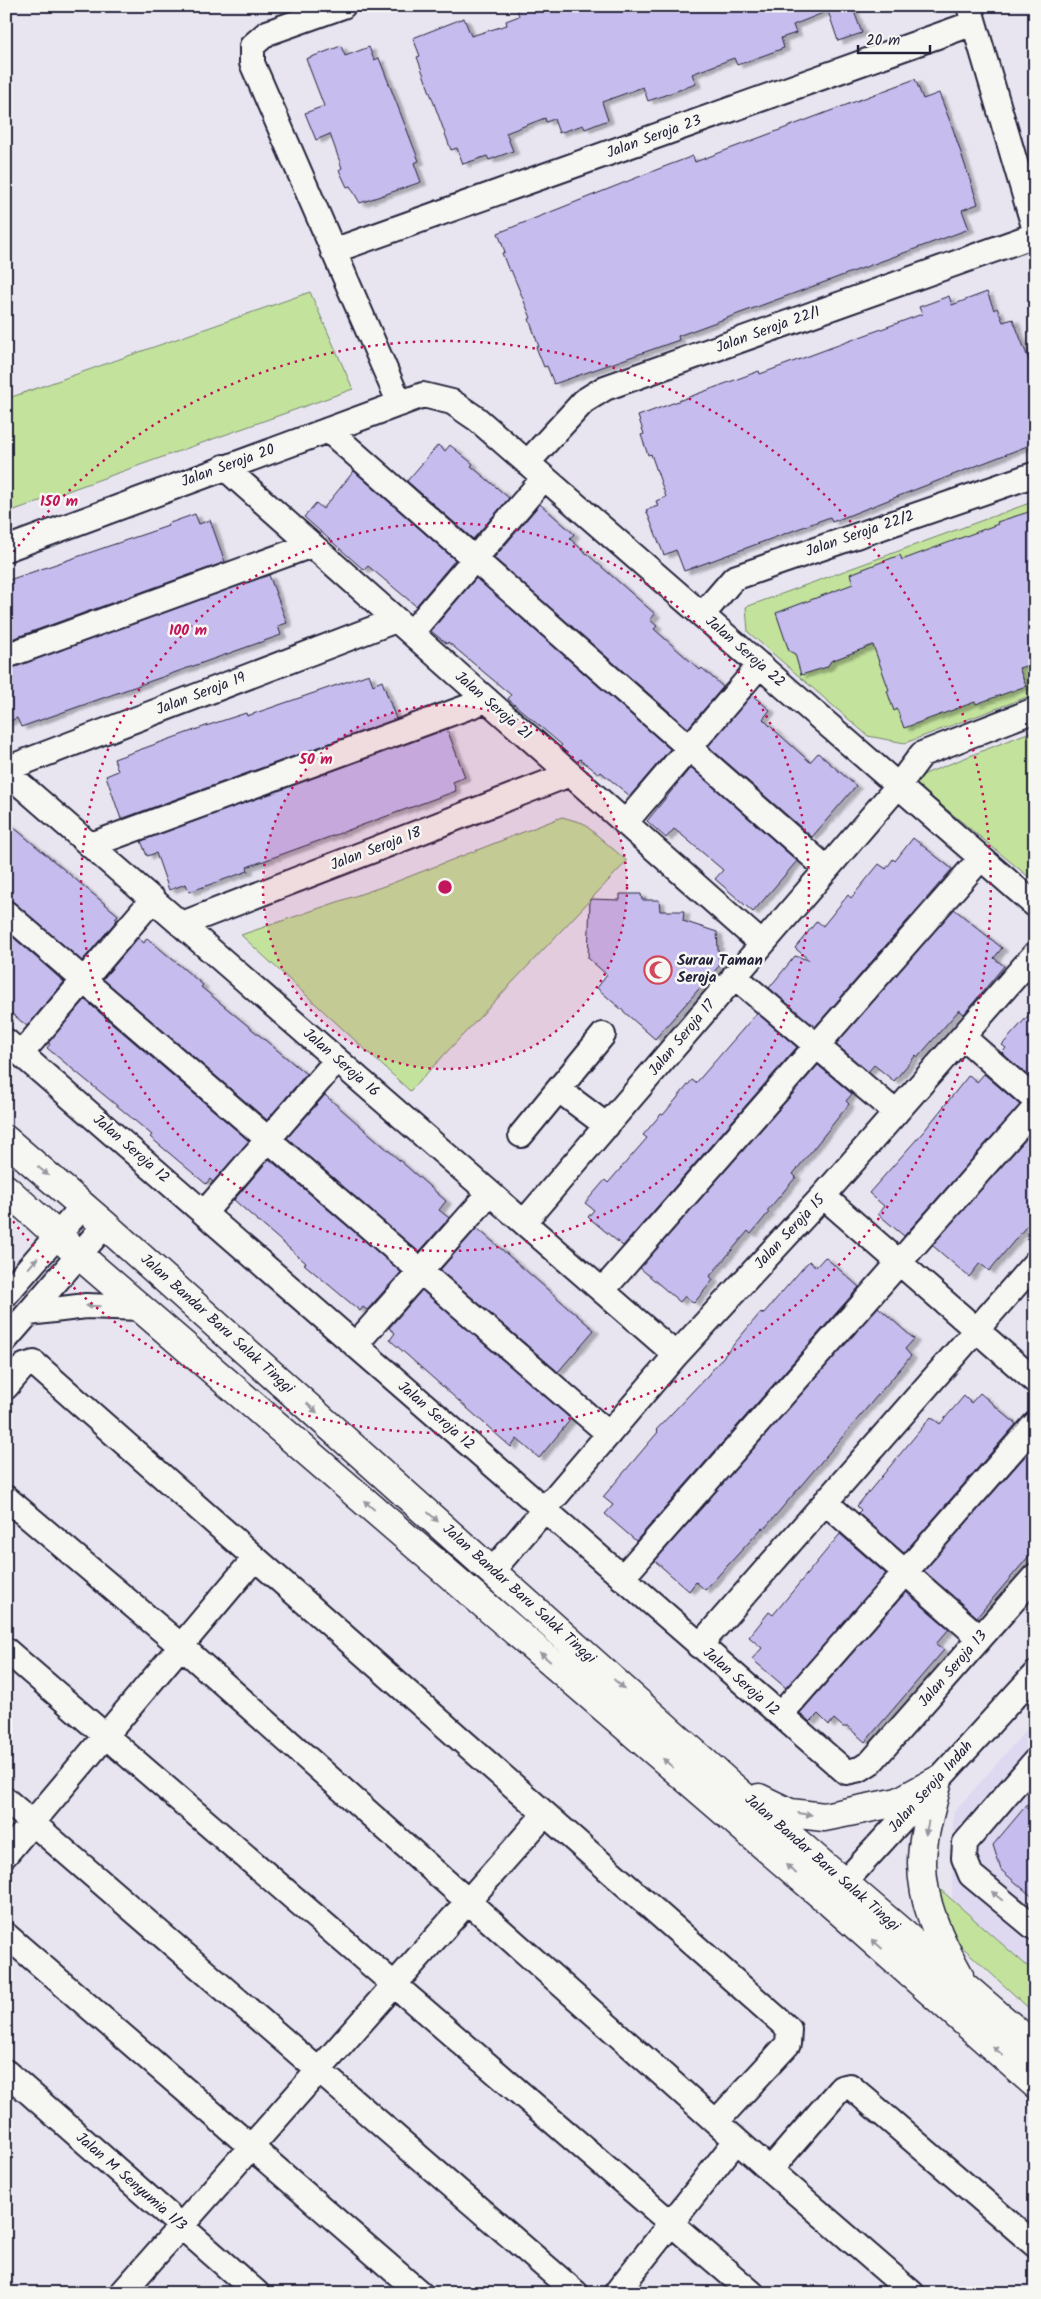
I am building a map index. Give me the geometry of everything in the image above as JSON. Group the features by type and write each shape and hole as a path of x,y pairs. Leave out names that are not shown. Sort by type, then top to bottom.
{"main road":[{"name":"Jalan Bandar Baru Salak Tinggi","path":"6,1140 84,1205 493,1570 728,1783 836,1892 1035,2084"},
{"name":"Jalan Bandar Baru Salak Tinggi","path":"6,1189 79,1255 836,1892 966,1988 1035,2047"},
{"path":"728,1783 790,1812 824,1817 898,1802 938,1780"},
{"path":"938,1780 926,1833 922,1862 924,1889 945,1949 966,1988"}],"street":[{"path":"343,6 267,33 252,46 252,64 400,404"},
{"path":"971,15 1035,230"},
{"name":"Jalan Seroja 23","path":"333,251 971,15"},
{"name":"Jalan Seroja 22/1","path":"403,627 475,559 584,401 605,388 1035,235"},
{"name":"Jalan Seroja 20","path":"6,549 423,395 452,402"},
{"name":"Jalan Seroja 22","path":"452,402 477,419 1035,905"},
{"path":"328,430 827,869"},
{"name":"Jalan Seroja 21","path":"224,467 762,944"},
{"name":"Jalan Seroja 22/2","path":"702,615 734,578 1033,475"},
{"path":"6,656 312,545"},
{"name":"Jalan Seroja 19","path":"6,770 403,627"},
{"path":"625,823 760,665"},
{"path":"91,845 487,700"},
{"name":"Jalan Seroja 17","path":"524,1222 898,786 922,754 1035,710"},
{"name":"Jalan Seroja 16","path":"6,770 676,1355"},
{"name":"Jalan Seroja 18","path":"182,924 570,774"},
{"path":"602,1291 981,858"},
{"path":"14,1048 84,981 154,899"},
{"path":"6,913 609,1434"},
{"name":"Jalan Seroja 15","path":"493,1570 676,1355 823,1196 1035,954"},
{"path":"734,976 896,1113"},
{"path":"521,1135 603,1035"},
{"path":"963,1037 1035,1100"},
{"name":"Jalan Seroja 12","path":"14,1048 846,1772 860,1769 871,1762"},
{"path":"204,1213 337,1060"},
{"path":"559,1090 607,1126"},
{"path":"622,1578 1035,1108"},
{"path":"355,1346 490,1193"},
{"path":"823,1196 1035,1381"},
{"path":"8,1292 84,1205"},
{"path":"6,1338 106,1225"},
{"path":"699,1646 1035,1263"},
{"path":"6,1265 8,1292"},
{"path":"29,1313 86,1306 142,1308"},
{"path":"6,1387 24,1366 34,1363 789,2029 788,2044 716,2122"},
{"path":"780,1715 1035,1424"},
{"path":"6,1498 181,1646 736,2141 912,2293"},
{"path":"825,1502 980,1638"},
{"path":"6,1854 255,1558"},
{"name":"Jalan Seroja 13","path":"871,1762 1035,1576"},
{"path":"6,1650 752,2293"},
{"name":"Jalan Seroja Indah","path":"836,1892 1035,1674"},
{"path":"1035,1761 966,1843 964,1858 972,1875 1035,1928"},
{"path":"6,1800 576,2293"},
{"path":"122,2293 545,1814"},
{"path":"6,1935 420,2293"},
{"name":"Jalan M Senyumia 1/3","path":"6,2072 256,2293"},
{"path":"770,2170 841,2088 850,2086 1035,2245"},
{"path":"616,2293 736,2141"}],"shaded area":[{"path":"1035,1720 1035,1973 952,1900 953,1813"}],"green space":[{"path":"310,292 353,389 6,513 6,399"},
{"path":"1035,501 1035,694 905,743 868,736 748,632 746,607"},
{"path":"1035,730 1035,882 917,785 918,778 927,773"},
{"path":"562,817 583,823 627,861 410,1091 241,935 390,884"},
{"path":"933,1883 1035,1973 1035,2014 958,1943 947,1924"}],"building":[{"path":"516,6 852,6 862,33 838,41 828,11 793,25 796,33 781,38 784,48 737,65 734,58 692,74 696,84 648,101 643,87 602,102 608,120 585,129 583,125 559,133 554,119 546,122 545,118 506,133 513,151 489,160 487,156 463,164 457,148 451,150 417,57 420,56 413,38 464,18 471,36 507,25 506,21 519,16"},
{"path":"341,46 345,56 369,47 374,60 379,58 419,161 414,163 421,182 360,203 350,186 347,187 339,170 342,168 330,134 316,140 305,113 324,106 306,59"},
{"path":"915,79 923,99 939,93 953,129 978,204 962,210 969,229 678,336 679,340 554,384 547,366 544,367 536,347 539,347 529,319 531,318 502,253 505,252 498,233 693,156 695,162"},
{"path":"987,292 994,310 997,308 1003,322 1013,319 1030,363 1035,361 1035,385 1028,388 1035,405 1035,443 832,522 830,517 684,571 676,550 664,555 646,510 658,506 656,501 666,497 651,454 648,455 641,435 644,434 638,416 759,371 760,374 922,314 919,307 949,296 952,305"},
{"path":"438,445 445,451 450,445 473,464 471,466 509,498 473,539 407,481"},
{"path":"354,471 455,560 416,606 368,566 364,570 304,517 316,503 323,509"},
{"path":"540,504 574,534 570,539 655,614 650,620 657,626 654,629 700,670 702,668 723,687 688,728 494,558"},
{"path":"1035,510 1035,659 1028,662 1029,665 1019,668 1026,686 904,728 897,709 894,711 887,691 889,690 873,645 831,661 827,667 801,675 795,654 789,651 776,613 853,584 850,574 900,555 902,560 998,524 997,522"},
{"path":"195,514 199,524 210,520 225,562 6,641 6,581 168,526 167,524"},
{"path":"269,575 287,623 278,626 281,635 21,727 17,718 6,723 6,669"},
{"path":"476,578 670,749 630,796 601,772 599,774 580,759 577,762 560,747 562,745 508,699 511,695 448,642 447,644 431,631"},
{"path":"369,674 373,685 382,681 396,719 121,819 106,776 118,771 114,759 206,726 246,713 247,716"},
{"path":"752,695 770,710 763,719 810,762 818,753 856,786 812,837 708,746"},
{"path":"447,729 465,777 453,782 456,791 247,867 248,871 189,892 186,884 169,890 156,853 147,856 141,841"},
{"path":"691,767 797,861 753,912 715,879 723,870 674,829 666,838 647,821"},
{"path":"6,821 118,915 115,918 117,920 82,961 15,903 6,900"},
{"path":"913,838 952,869 815,1027 769,988 795,956 809,960 795,948 817,921 823,926 848,895 851,898 879,864 886,869 893,859 895,861"},
{"name":"Surau Taman Seroja","path":"620,894 641,894 642,900 659,900 660,911 684,911 683,921 717,932 719,966 655,1039 597,988 607,975 588,958 590,899 620,900"},
{"path":"954,909 1002,948 994,958 1004,966 964,1014 959,1010 894,1081 874,1065 868,1072 836,1044"},
{"path":"6,931 64,982 27,1026 6,1009"},
{"path":"138,938 144,943 147,938 203,985 201,987 306,1074 267,1120 103,979"},
{"path":"85,1000 249,1141 213,1182 210,1179 206,1184 150,1137 152,1135 47,1048 50,1044 48,1043"},
{"path":"1035,1008 1035,1082 1002,1053 1006,1048 1002,1045"},
{"path":"757,1013 797,1047 623,1246 588,1217 594,1210 585,1203 605,1180 608,1183 647,1138 643,1135 661,1114 663,1115 692,1080 696,1083"},
{"path":"818,1065 852,1094 846,1101 849,1104 793,1174 796,1177 767,1211 769,1212 751,1234 748,1231 710,1276 713,1280 694,1303 685,1296 680,1302 640,1268"},
{"path":"984,1074 1020,1105 904,1236 878,1214 884,1206 869,1193 924,1131 969,1075 977,1082"},
{"path":"325,1095 446,1201 439,1210 449,1218 419,1252 287,1138"},
{"path":"1035,1129 1035,1216 989,1271 980,1263 969,1277 932,1245"},
{"path":"269,1159 401,1272 367,1310 363,1307 360,1311 304,1264 306,1263 234,1200"},
{"path":"477,1228 594,1330 558,1372 440,1270"},
{"path":"825,1257 859,1287 636,1541 605,1514 613,1505 603,1497 658,1432 656,1430 708,1375 761,1312 763,1314 809,1261 816,1267"},
{"path":"422,1290 571,1419 539,1458 517,1439 511,1447 390,1340 395,1333 389,1328"},
{"path":"878,1307 914,1339 905,1349 911,1356 764,1529 762,1528 705,1590 696,1582 689,1591 655,1561"},
{"path":"980,1393 1016,1424 904,1553 858,1513 861,1510 857,1506 931,1417 940,1424 964,1396 971,1403"},
{"path":"1035,1445 1035,1549 977,1617 924,1571"},
{"path":"840,1534 886,1574 786,1688 752,1659 762,1648 749,1637 769,1612 773,1615"},
{"path":"906,1592 949,1629 936,1644 944,1650 865,1742 848,1727 843,1727 834,1719 829,1725 818,1714 810,1722 800,1713"},
{"path":"1035,1795 1035,1899 1001,1870 993,1845"}],"place":[{"name":"Surau Taman Seroja","path":"658,970"}]}
